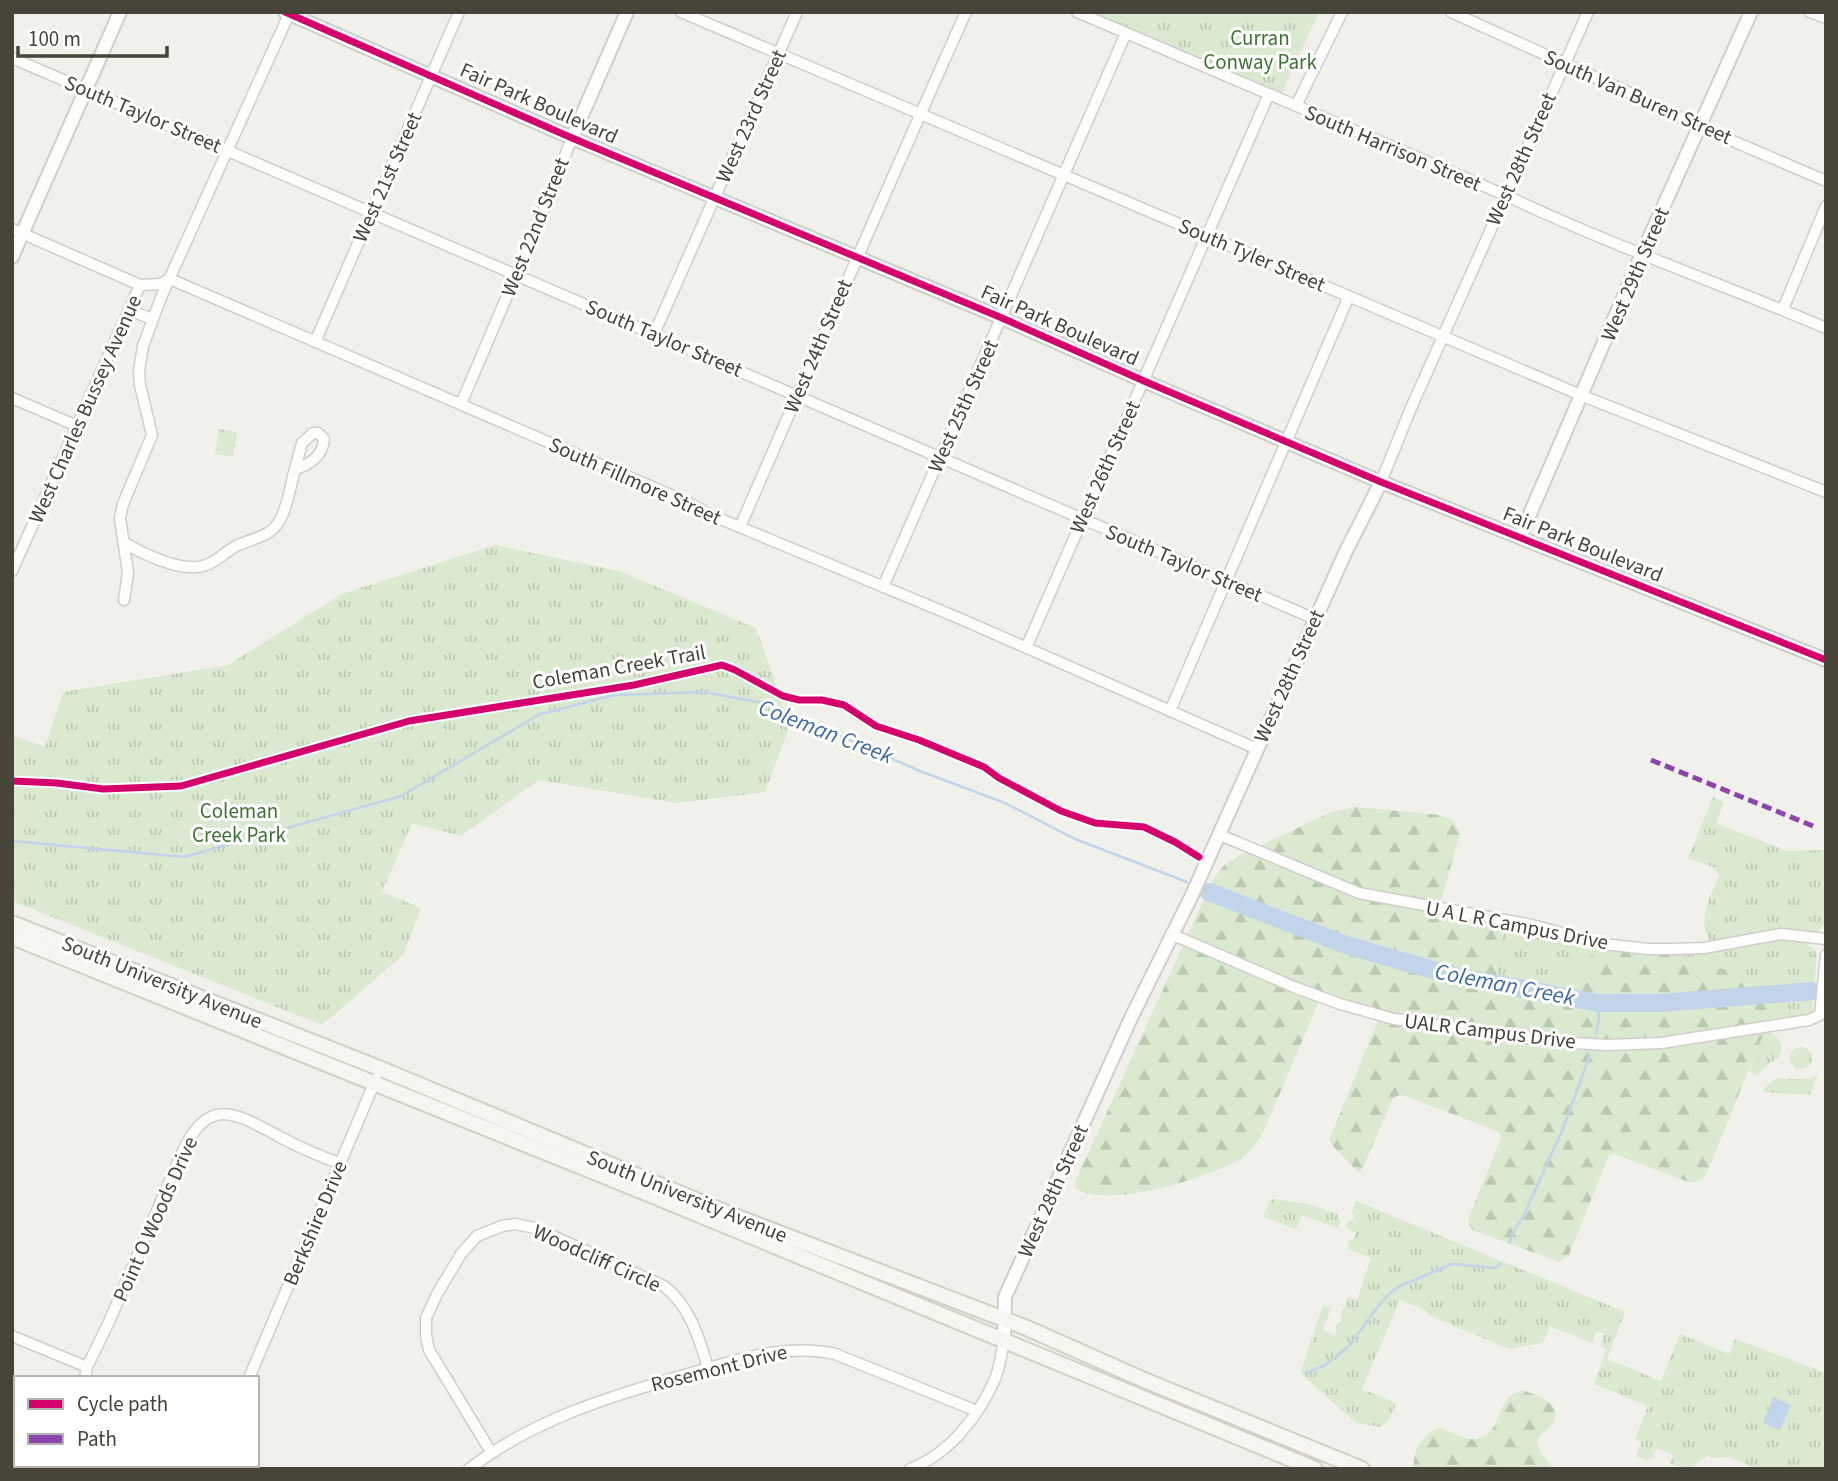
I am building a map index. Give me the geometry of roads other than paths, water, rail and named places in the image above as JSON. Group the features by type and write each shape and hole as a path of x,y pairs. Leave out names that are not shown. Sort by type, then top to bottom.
{"main road":[{"name":"South University Avenue","path":"12,923 379,1068 732,1215 1006,1320 1362,1469"},
{"name":"South University Avenue","path":"12,937 651,1195 1315,1469"}],"street":[{"path":"12,257 18,231 86,90 120,12"},
{"name":"West 21st Street","path":"315,342 459,12"},
{"name":"West 22nd Street","path":"461,404 627,12"},
{"name":"South Tyler Street","path":"681,12 1583,396 1826,492"},
{"name":"West 23rd Street","path":"654,334 797,12"},
{"name":"West 24th Street","path":"740,527 856,257 966,12"},
{"name":"South Harrison Street","path":"1077,12 1505,195 1573,228 1826,328"},
{"path":"1296,106 1342,12"},
{"name":"South Van Buren Street","path":"1451,12 1700,127 1826,181"},
{"name":"West 28th Street","path":"1004,1342 1006,1320 1003,1301 1130,1018 1192,895 1315,619 1381,482 1410,408 1588,12"},
{"name":"West 29th Street","path":"1521,537 1642,254 1751,12"},
{"path":"1810,12 1826,18"},
{"path":"124,600 128,573 120,516 152,435 139,371 143,346 152,319 288,13"},
{"name":"Fair Park Boulevard","path":"288,13 572,138 716,196 1381,482 1826,660"},
{"name":"West 25th Street","path":"883,587 1126,33"},
{"name":"South Taylor Street","path":"12,58 1315,619"},
{"name":"West 26th Street","path":"1026,648 1269,94"},
{"path":"1783,309 1826,206"},
{"path":"18,231 140,285 160,284 170,279"},
{"name":"South Fillmore Street","path":"170,279 1256,749"},
{"name":"West Charles Bussey Avenue","path":"13,568 140,285"},
{"path":"1170,711 1349,296"},
{"path":"129,310 152,319"},
{"path":"12,398 77,426"},
{"path":"124,543 142,553 174,564 192,567 206,565 236,546 266,534 276,525 295,469"},
{"name":"U A L R Campus Drive","path":"1220,835 1359,894 1532,925 1603,944 1648,949 1690,949 1781,934 1826,939"},
{"name":"UALR Campus Drive","path":"1171,934 1294,987 1384,1016 1558,1042 1607,1045 1672,1042 1802,1023 1821,1015 1825,961"},
{"path":"1825,961 1826,955"},
{"name":"Berkshire Drive","path":"250,1376 379,1068"},
{"name":"Point O Woods Drive","path":"86,1373 184,1146 195,1128 215,1115 237,1115 339,1163"},
{"name":"Woodcliff Circle","path":"491,1452 435,1360 427,1343 425,1329 431,1305 461,1254 477,1236 491,1228 515,1224 535,1228 664,1286 677,1298 692,1322 708,1368"},
{"path":"12,1336 86,1373"},
{"path":"910,1469 943,1450 966,1426 995,1379 1004,1342"},
{"name":"Rosemont Drive","path":"469,1469 491,1452 587,1405 633,1389 779,1350 817,1350 852,1360 977,1410"}],"water":[{"path":"1773,1397 1791,1405 1780,1430 1763,1423"}],"waterway":[{"name":"Coleman Creek","path":"12,841 184,857 401,796 540,714 614,695 704,692 768,704 920,771 1005,803 1075,839 1187,882"},
{"name":"Coleman Creek","path":"1209,892 1346,945 1454,976 1598,1003 1660,1003 1813,991"},
{"path":"1596,1034 1598,1003"},
{"path":"1509,1243 1562,1131 1590,1055"},
{"path":"1307,1373 1325,1365 1349,1346 1376,1309 1400,1286 1452,1264 1495,1268 1501,1264"}],"park label":[{"name":"Curran Conway Park","path":"1260,50"},
{"name":"Coleman Creek Park","path":"239,823"}]}
